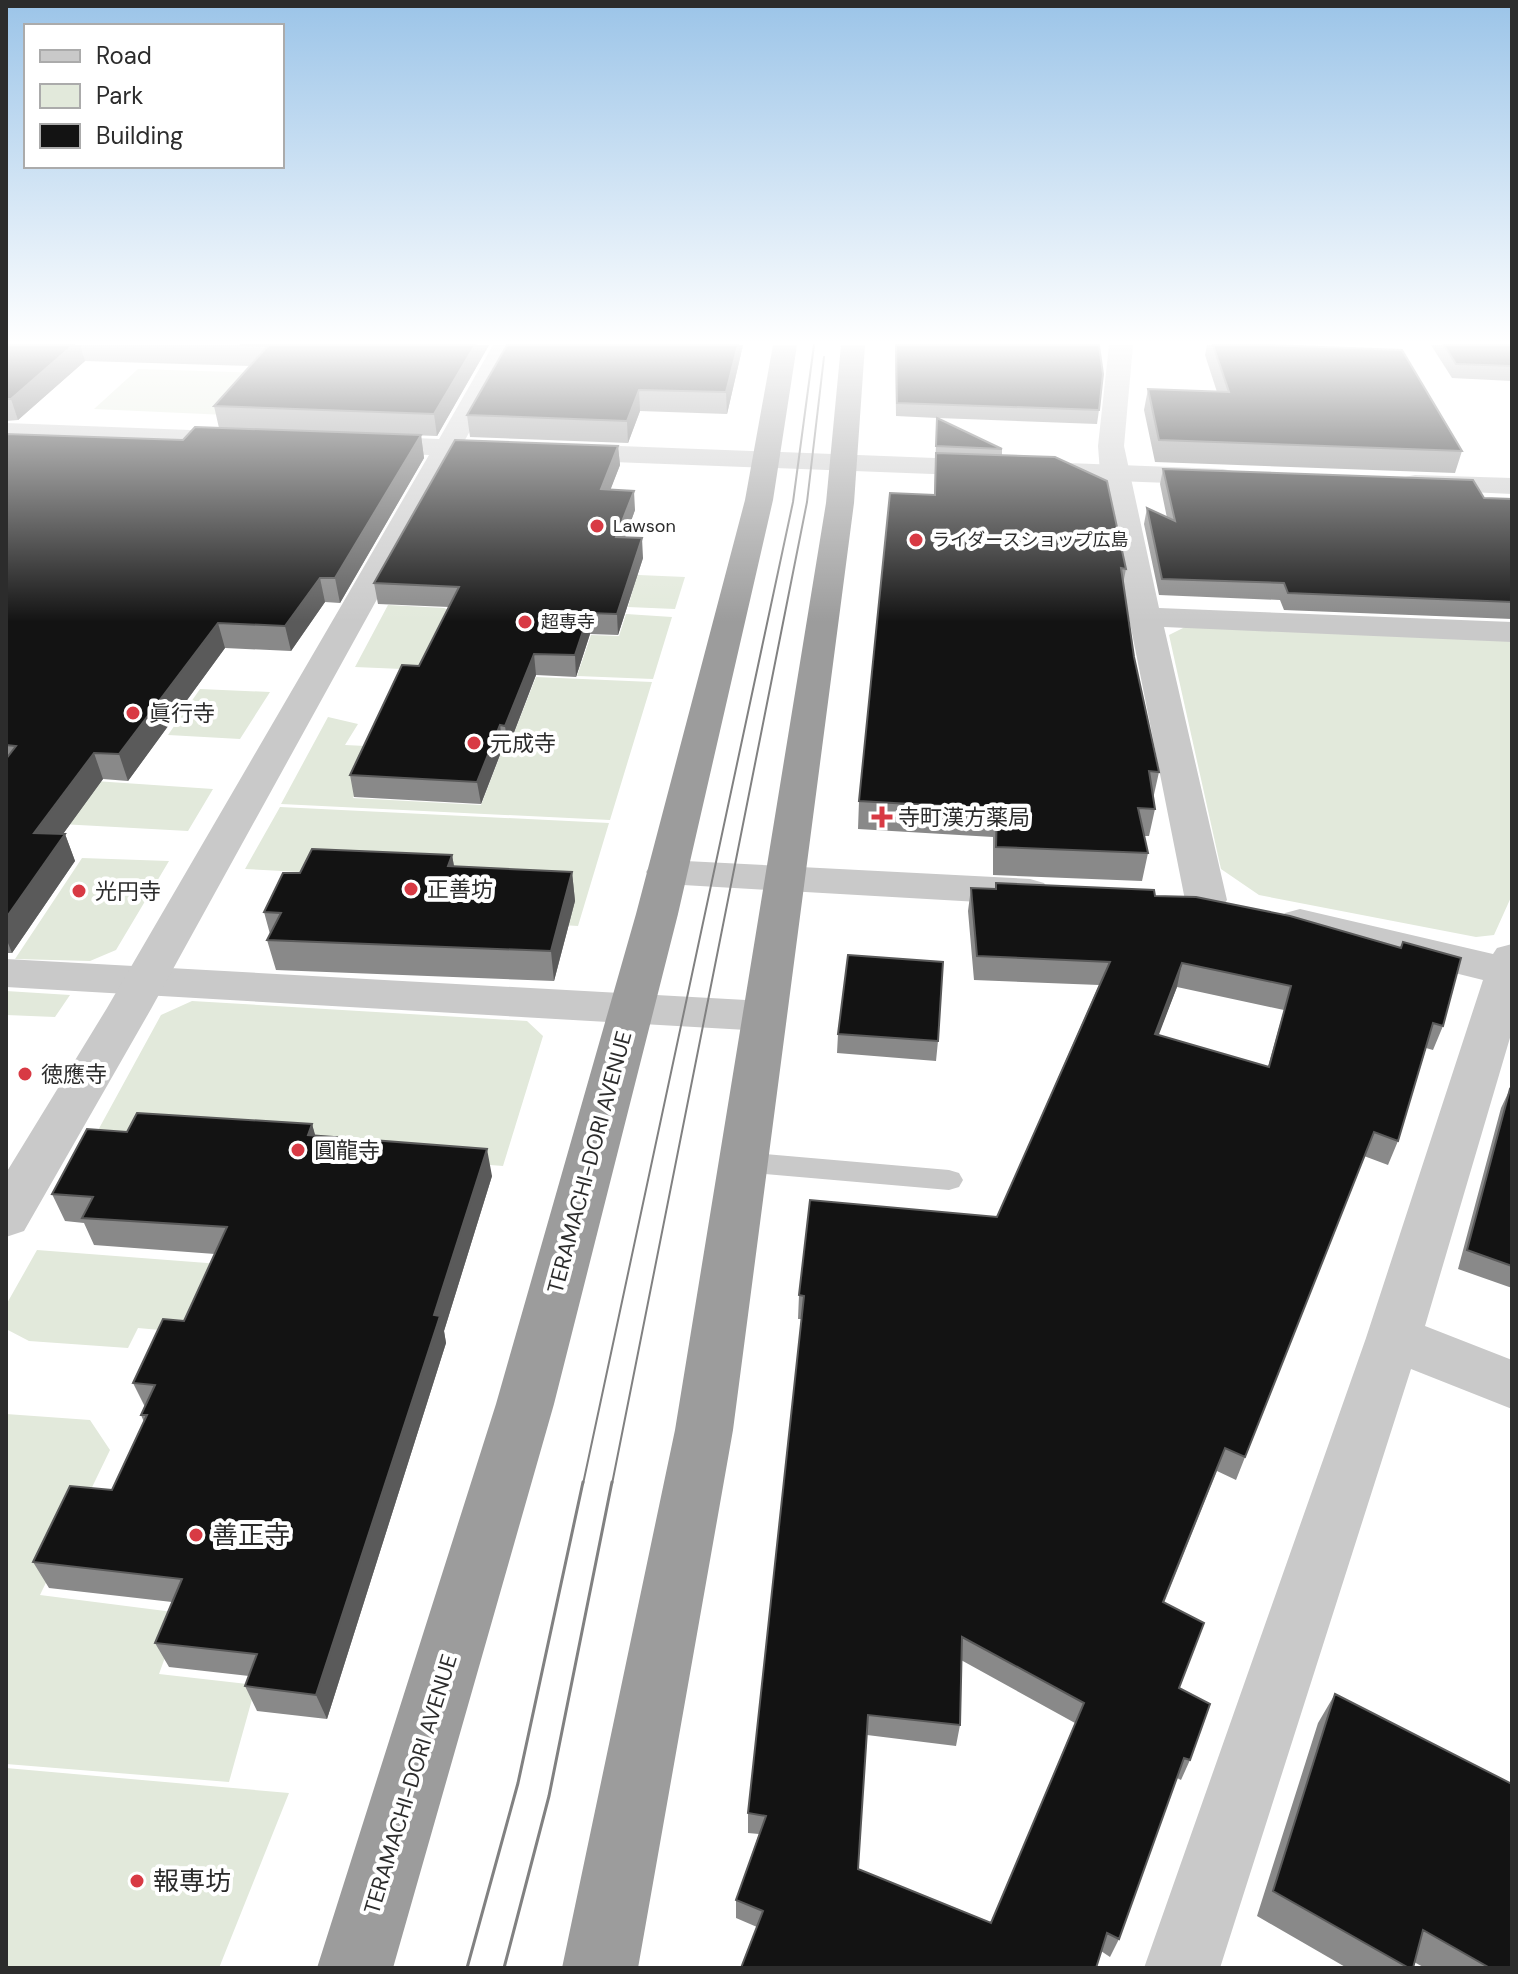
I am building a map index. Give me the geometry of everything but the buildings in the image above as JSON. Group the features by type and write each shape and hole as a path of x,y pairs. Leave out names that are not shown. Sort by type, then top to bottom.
{"highway":[{"name":"TERAMACHI-DORI AVENUE","path":"355,1968 525,1404 666,872 759,500 770,437"},
{"path":"600,1968 704,1430 846,437"}],"street":[{"path":"168,437 271,441"},
{"path":"6,1217 145,980 453,437"},
{"path":"1112,437 1114,472 1147,617 1220,905 1510,967 1394,1338 1182,1968"},
{"path":"333,443 1246,477"},
{"path":"1387,482 1512,486"},
{"path":"1147,617 1512,632"},
{"path":"666,872 784,881 1064,894"},
{"path":"6,973 764,1016"},
{"path":"1394,1338 1512,1385"}],"lane":[{"path":"743,1162 949,1180"}],"green space":[{"path":"569,572 685,577 675,609 628,607 634,586 535,581"},
{"path":"388,605 444,608 472,620 449,671 355,667"},
{"path":"626,614 672,617 653,679 577,676 591,635 619,636"},
{"path":"1189,625 1512,638 1512,895 1494,935 1476,937 1259,895 1221,869 1169,635"},
{"path":"536,677 652,682 610,820 281,804 328,717 358,724 345,745 386,747 368,768 353,798 481,805 501,753 506,753"},
{"path":"200,689 270,692 240,739 168,735"},
{"path":"6,775 213,789 188,831 6,821"},
{"path":"280,807 609,823 578,926 515,922 526,884 245,869"},
{"path":"82,858 169,861 116,950 90,961 15,959"},
{"path":"6,991 70,995 55,1017 6,1015"},
{"path":"192,1001 527,1021 543,1036 503,1166 96,1134 161,1015"},
{"path":"37,1250 458,1282 182,1332 138,1328 128,1348 29,1341 6,1329 6,1305"},
{"path":"6,1414 90,1420 110,1450 40,1595 181,1613 159,1674 256,1685 229,1782 6,1764"},
{"name":"報専坊","path":"6,1768 289,1793 219,1968 6,1968"}],"tram line":[{"path":"583,1484 793,502 802,437"},
{"path":"612,1484 807,502 815,437"},
{"path":"467,1968 518,1783 583,1482"},
{"path":"504,1968 549,1796 612,1482"}],"place":[{"name":"Lawson","path":"597,526"},
{"name":"ライダースショップ広島","path":"916,540"},
{"name":"超専寺","path":"525,622"},
{"name":"眞行寺","path":"133,713"},
{"name":"元成寺","path":"474,743"},
{"name":"寺町漢方薬局","path":"882,817"},
{"name":"正善坊","path":"411,889"},
{"name":"光円寺","path":"79,891"},
{"name":"徳應寺","path":"25,1074"},
{"name":"圓龍寺","path":"298,1150"},
{"name":"善正寺","path":"196,1535"},
{"name":"報専坊","path":"137,1881"}]}
